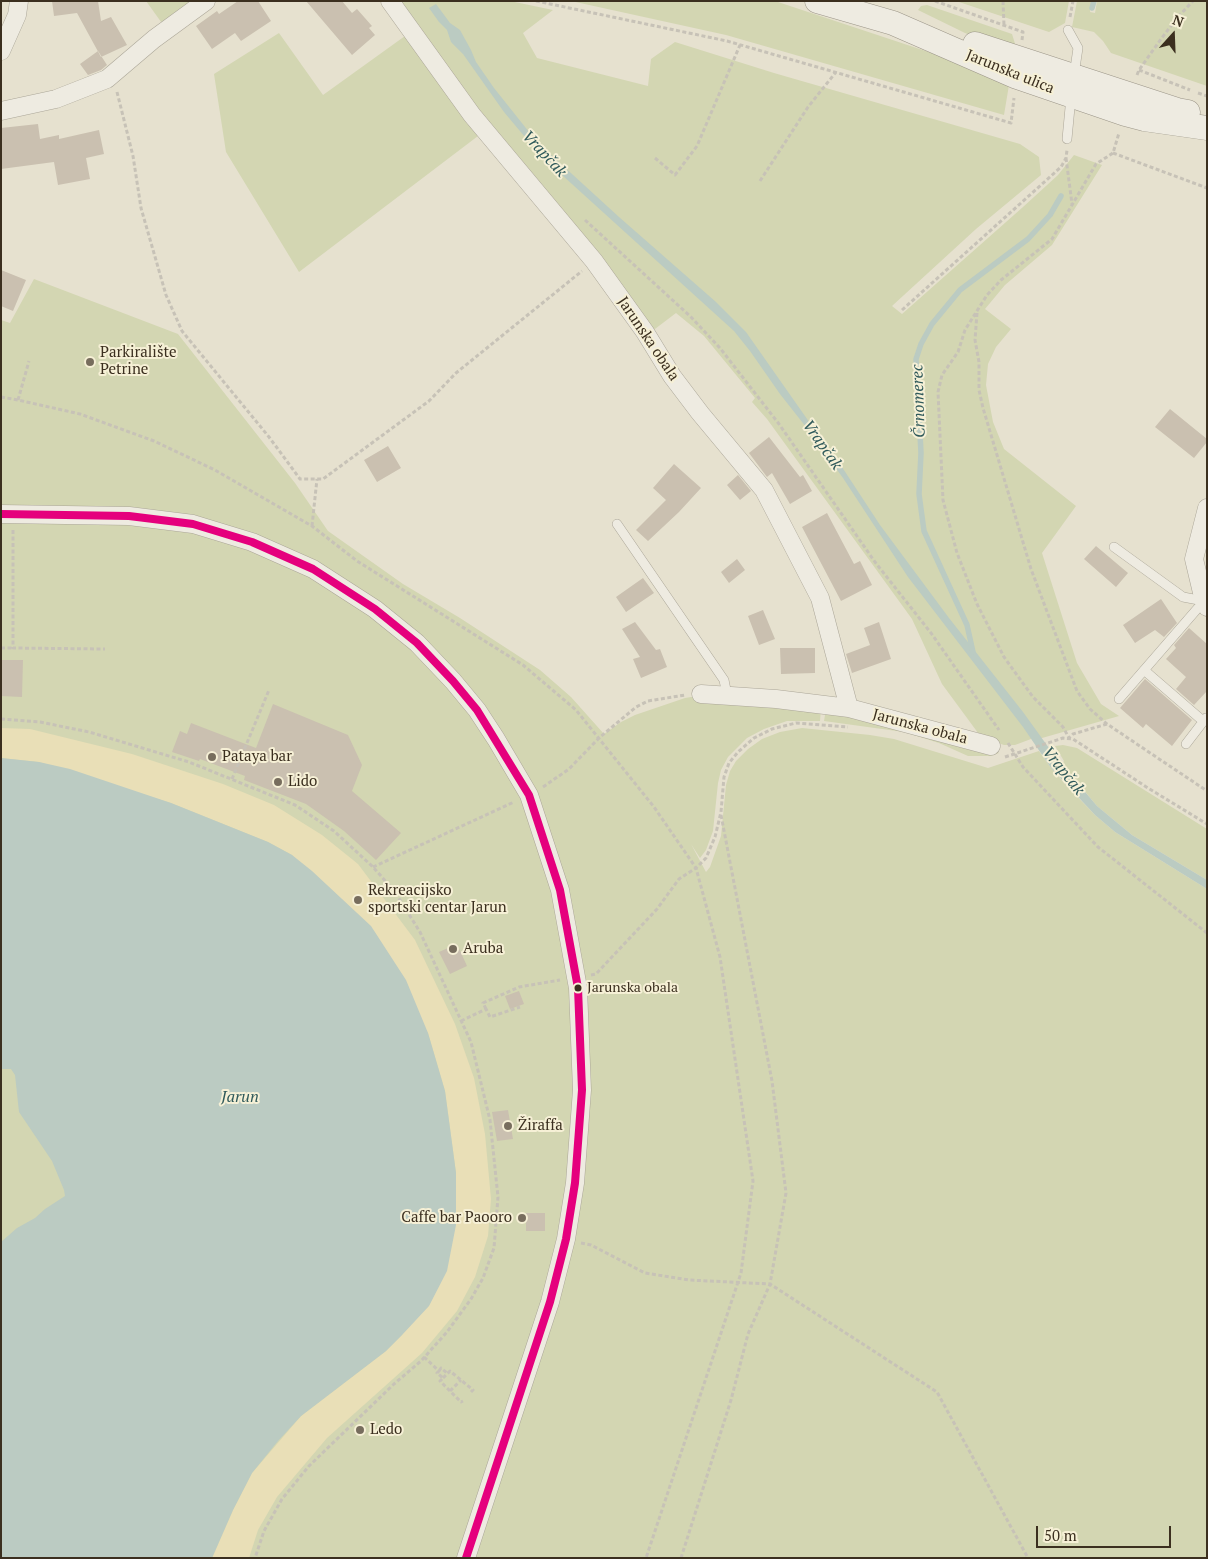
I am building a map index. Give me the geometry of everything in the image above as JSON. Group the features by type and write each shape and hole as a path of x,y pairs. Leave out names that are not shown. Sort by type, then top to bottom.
{"street":[{"path":"1,51 17,15 19,1"},
{"path":"1,111 56,99 107,80 154,39 206,1"},
{"name":"Jarunska obala","path":"390,1 472,115 594,261 645,332 677,383 764,490 820,598 849,708"},
{"name":"Jarunska ulica","path":"817,1 893,23 1017,77 1072,86 1207,116"},
{"name":"Jarunska ulica","path":"857,1 923,20 960,39 1072,86 1125,114 1144,119 1207,128"},
{"path":"1205,604 1194,559 1207,508"},
{"path":"7,514 129,516 193,524 252,542 314,569 375,609 418,643 477,710 529,795 560,890 576,977 582,1090 575,1183 566,1239 550,1302 466,1558"},
{"name":"Jarunska obala","path":"701,694 776,699 849,708 1000,744"}],"lane":[{"path":"1067,139 1078,48 1068,30"},
{"path":"617,524 724,680 727,695"},
{"path":"1114,548 1183,597 1205,604 1119,699"},
{"path":"1144,670 1205,719 1186,744"}],"path":[{"path":"536,1 740,45 1011,123 1015,94"},
{"path":"935,1 1024,32"},
{"path":"947,1 954,7"},
{"path":"1003,1 1004,25"},
{"path":"1193,1 1178,17 1139,70 1207,96"},
{"path":"655,158 675,175 697,146 740,45"},
{"path":"760,181 808,107 836,72"},
{"path":"107,80 118,93 133,156 141,208 166,296 182,331 269,437 300,479 323,479 429,401 456,373 594,261"},
{"path":"1069,738 1063,727 1033,697 1004,657 977,604 957,552 943,500 938,392 942,375 958,352 965,330 987,295 1001,280 1052,239 1096,164 1112,153 1120,131"},
{"path":"1067,139 1066,158 1072,204"},
{"path":"1112,153 1207,188"},
{"path":"902,310 1061,167 1066,158"},
{"path":"584,220 691,316 720,348 779,424 875,562 931,633 1000,744 1016,752 1023,767 1098,847 1207,934"},
{"path":"977,310 976,340 979,390 996,457 1031,569 1076,691 1090,709 1107,724 1207,791"},
{"path":"18,400 29,361"},
{"path":"1,397 80,414 154,441 215,470 312,526 357,560 523,665 576,710 654,807 696,868 720,957 753,1181 741,1273 646,1558"},
{"path":"312,526 317,479"},
{"path":"7,514 13,648"},
{"path":"1,648 105,649"},
{"path":"232,779 269,690"},
{"path":"540,789 570,769 598,738 636,707 648,701 680,695 701,694"},
{"path":"1,719 40,722 89,732 189,762 295,805 334,832 373,867 395,892 420,932 471,1042 490,1120 498,1197 494,1248 484,1278 447,1332 424,1357 309,1466 282,1499 264,1531 255,1558"},
{"path":"596,974 657,909 679,879 696,868 706,858 715,837 724,777 729,763 738,752 754,738 772,729 796,723 856,728"},
{"path":"1069,738 1073,734 1107,724"},
{"path":"1000,744 1016,752 1062,738 1077,740 1148,788 1207,824"},
{"path":"373,867 521,799"},
{"path":"681,1558 731,1400 748,1334 770,1284 786,1193 772,1081 720,812"},
{"path":"520,1007 490,1017 483,1003 518,987 565,979"},
{"path":"461,1021 486,1009"},
{"path":"566,1239 591,1245 645,1273 689,1280 770,1284 936,1392 1028,1558"},
{"path":"424,1357 439,1371 437,1373 443,1378"},
{"path":"439,1371 441,1368 447,1374"},
{"path":"463,1400 461,1402 440,1381 450,1371 473,1390 471,1392"},
{"path":"450,1391 461,1380"}],"green space":[{"path":"146,1 200,1 164,26"},
{"path":"393,1 510,1 553,10 523,33 537,58 648,86 651,59 675,42 774,73 1020,144 1039,157 1041,175 976,229 892,306 902,314 1058,175 1074,155 1102,165 1052,245 1005,285 985,309 1011,329 996,347 988,364 986,385 993,422 1004,449 1076,506 1042,553 1077,663 1101,704 1119,716 1015,745 1004,745 981,737 942,684 912,619 767,419 752,402 755,398 704,336 676,313 651,332"},
{"path":"571,1 775,1 1010,79 1004,115 726,35"},
{"path":"956,1 1069,1 1065,23 1049,32"},
{"path":"1077,1 1092,1 1090,12 1095,13 1097,1 1207,1 1207,86 1111,53 1094,32 1072,27"},
{"path":"927,5 1012,34 1016,47 992,43 965,33 918,10 921,6"},
{"path":"279,33 323,95 405,36 478,136 299,272 226,152 214,74"},
{"name":"Rekreacijsko sportski centar Jarun","path":"34,279 178,334 295,483 328,531 403,584 460,618 540,670 571,697 604,734 635,715 685,698 697,696 821,708 820,721 787,721 764,729 747,738 728,757 721,770 718,783 713,831 706,850 700,858 691,844 706,872 710,867 721,836 726,785 730,771 736,761 762,739 780,732 802,728 894,739 988,768 1039,751 1069,788 1095,815 1115,832 1207,889 1207,1558 1,1558 1,320 10,323"},
{"path":"826,709 992,749 999,753 990,756 968,756 939,743 904,732 824,721"},
{"path":"1063,745 1077,748 1207,829 1207,880 1132,835 1097,806 1062,764 1064,761 1055,746"}],"sand":[{"path":"1,728 30,729 132,754 223,784 274,805 322,835 358,864 415,940 455,1024 474,1078 485,1134 491,1199 488,1236 475,1277 457,1311 422,1353 327,1438 277,1497 258,1530 249,1558 212,1558 252,1473 301,1416 386,1351 402,1335 456,1173 445,1091 428,1033 292,855 268,842 171,803 39,762 1,758"}],"water":[{"name":"Vrapčak","path":"436,4 450,23 460,30 476,62 537,142 716,302 746,332 838,461 880,525 1054,755 1097,806 1132,835 1207,880 1207,889 1115,832 1095,815 1051,768 1023,727 908,577 843,478 734,331 540,155 504,112 463,54 451,42 447,30 429,8"},
{"name":"Jarun","path":"1,758 39,762 70,769 171,803 268,842 292,855 371,926 406,980 428,1033 445,1091 456,1173 456,1225 447,1271 429,1306 402,1335 386,1351 301,1416 278,1441 252,1473 212,1558 1,1558 1,1242 17,1228 35,1218 65,1196 52,1161 19,1112 15,1075 11,1069 1,1069"}],"building":[{"path":"52,1 98,1 101,21 111,17 127,45 101,57 77,13 54,16"},
{"path":"238,1 258,1 271,21 241,41 235,33 212,49 196,26 217,11 219,14"},
{"path":"306,1 342,1 352,13 357,9 372,26 369,28 375,35 352,55"},
{"path":"98,51 107,65 101,70 88,75 80,64"},
{"path":"38,124 40,139 59,135 59,139 99,130 104,154 86,158 90,179 58,185 54,162 1,169 1,128"},
{"path":"1,270 26,280 13,311 1,306"},
{"path":"1170,409 1207,439 1207,442 1194,458 1155,427"},
{"path":"769,437 800,477 803,475 812,491 790,504 772,473 767,477 749,453"},
{"path":"388,446 401,468 377,482 364,460"},
{"path":"674,464 701,488 648,541 636,530 666,500 653,488"},
{"path":"738,475 751,491 740,500 727,485"},
{"path":"827,513 854,564 860,561 872,585 841,601 802,527"},
{"path":"1096,546 1128,573 1116,587 1084,559"},
{"path":"737,559 745,570 729,583 721,572"},
{"path":"643,578 654,593 626,612 616,597"},
{"path":"1161,599 1177,623 1164,637 1155,630 1135,643 1123,625"},
{"path":"763,610 775,639 759,645 748,616"},
{"path":"635,622 656,650 660,649 667,667 641,678 633,659 640,657 622,629"},
{"path":"879,622 891,659 852,673 846,654 870,645 864,628"},
{"path":"1189,628 1207,644 1207,691 1194,705 1176,689 1186,677 1166,659 1176,648 1174,645"},
{"path":"780,648 815,648 815,673 781,674"},
{"path":"1,660 23,660 22,697 1,696"},
{"path":"1145,679 1192,720 1172,746 1146,724 1143,728 1120,708"},
{"path":"273,704 348,735 362,765 352,791 401,833 376,860 344,831 306,804 244,780 245,776 200,759 199,761 172,752 180,731 187,734 191,723 256,748"},
{"path":"457,944 467,966 450,974 439,952"},
{"path":"519,991 524,1004 510,1009 505,996"},
{"path":"508,1110 513,1139 497,1141 492,1112"},
{"path":"526,1213 545,1213 545,1231 526,1231"}],"waterway":[{"name":"Črnomerec","path":"1092,8 1094,1"},
{"name":"Črnomerec","path":"973,652 967,625 924,531 919,494 921,453 916,359 921,344 932,324 960,290 1028,239 1050,215 1061,196"}],"transit line":[{"path":"1,514 129,516 193,524 252,542 313,569 375,609 417,643 477,710 529,795 560,890 578,988 582,1090 575,1183 566,1239 550,1302 466,1558"}],"place":[{"name":"Parkiralište Petrine","path":"90,362"},
{"name":"Pataya bar","path":"212,757"},
{"name":"Lido","path":"278,782"},
{"name":"Rekreacijsko sportski centar Jarun","path":"358,900"},
{"name":"Aruba","path":"453,949"},
{"name":"Jarunska obala","path":"578,988"},
{"name":"Žiraffa","path":"508,1126"},
{"name":"Caffe bar Paooro","path":"522,1218"},
{"name":"Ledo","path":"360,1430"}]}
